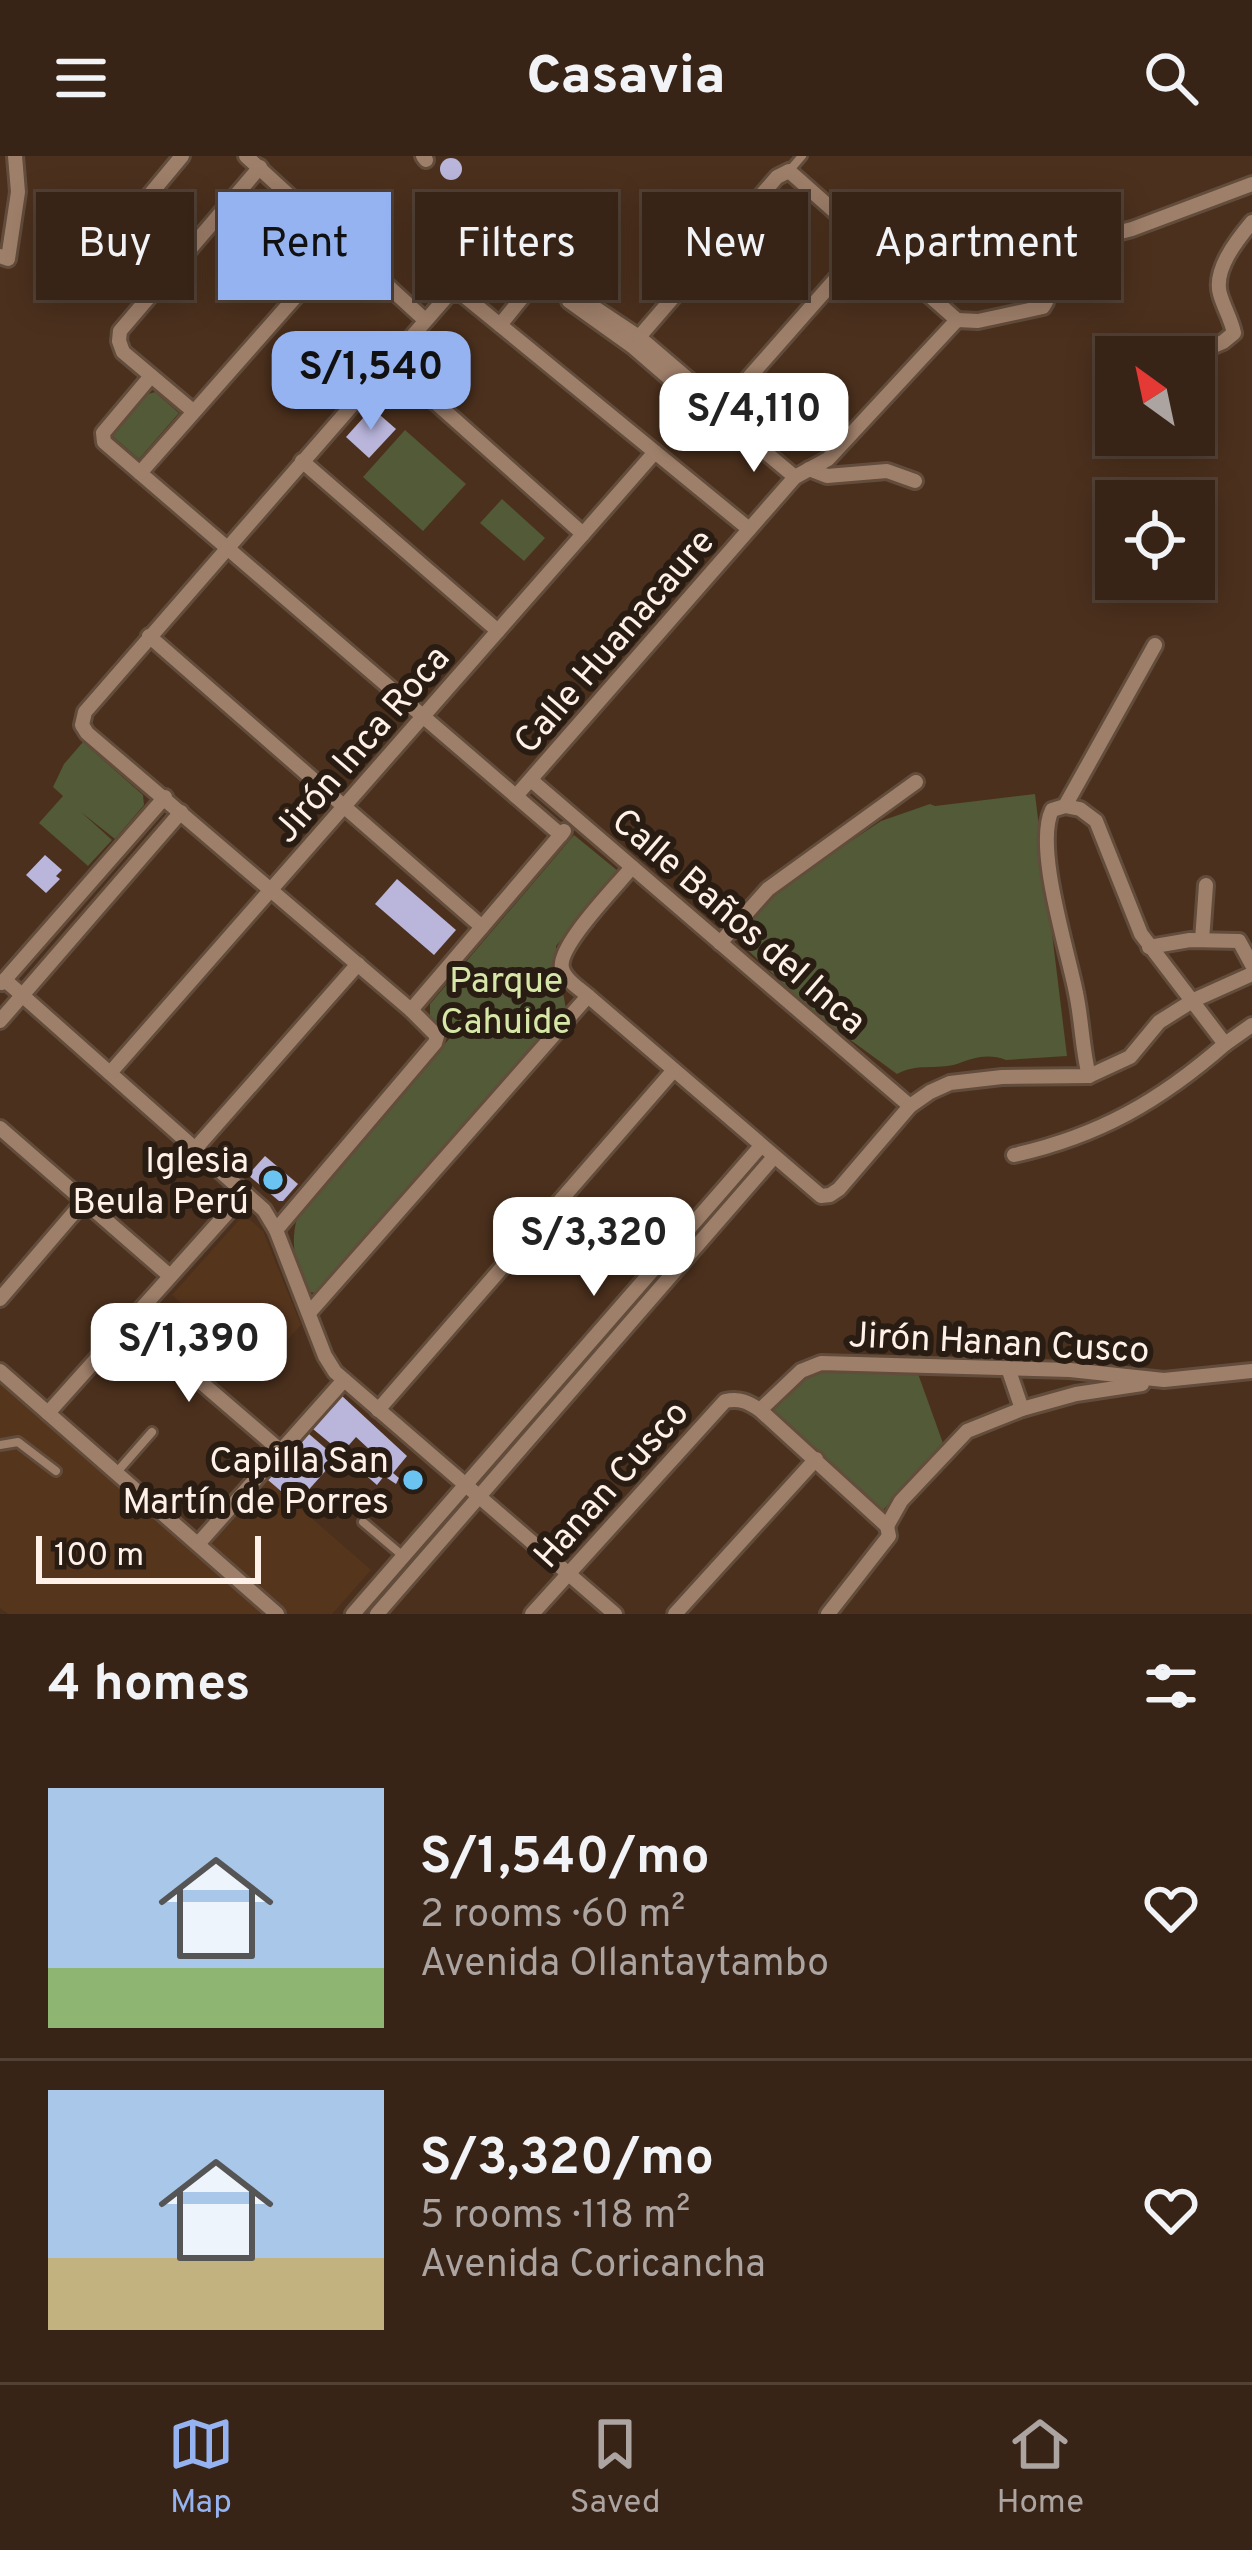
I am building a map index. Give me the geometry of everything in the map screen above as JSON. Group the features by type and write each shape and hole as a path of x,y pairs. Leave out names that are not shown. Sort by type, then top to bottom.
{"street":[{"path":"0,256 8,259 18,178 15,156"},
{"path":"152,192 182,156"},
{"path":"246,156 287,192"},
{"path":"194,242 260,167"},
{"path":"639,337 777,177 790,171 832,208"},
{"path":"0,181 18,178"},
{"path":"1121,232 1252,184"},
{"path":"1215,345 1234,333 1218,290 1219,278 1252,222"},
{"path":"722,408 832,282"},
{"path":"391,288 425,320"},
{"path":"276,1230 437,1036 87,733 82,724 85,712 449,294 462,294 749,529"},
{"path":"143,300 120,331 119,341 124,352 193,411"},
{"path":"140,473 292,300"},
{"path":"500,325 522,300"},
{"path":"571,300 714,417 802,473 887,471 915,481"},
{"path":"578,300 639,337 722,408 746,435"},
{"path":"935,300 957,320 978,321 1043,307 1046,300"},
{"name":"Calle Huanacaure","path":"516,796 749,529 802,473 827,459 957,320"},
{"path":"389,361 583,534"},
{"name":"Calle Baños del Inca","path":"151,376 103,433 104,442 561,835"},
{"name":"Jirón Inca Roca","path":"110,1073 655,452"},
{"path":"302,461 498,631"},
{"path":"149,636 482,927"},
{"path":"1065,806 1154,645"},
{"name":"Calle Baños del Inca","path":"531,780 910,1106"},
{"path":"720,943 768,890 916,782"},
{"path":"165,797 3,983 265,1210 330,1365 344,1380 615,1614"},
{"path":"1089,1076 1050,869 1047,820 1052,810 1065,806 1080,808 1096,821 1149,947 1225,1044"},
{"path":"0,1021 181,812"},
{"path":"411,1010 575,818"},
{"path":"632,867 566,945 563,971 821,1196 839,1189 910,1106 931,1092 950,1083 1002,1076 1089,1076 1130,1057 1159,1022 1194,1000 1252,974"},
{"path":"1202,940 1206,885"},
{"path":"1149,947 1239,941 1252,965"},
{"path":"195,1149 358,964"},
{"path":"309,1313 587,996"},
{"path":"1014,1155 1110,1125 1252,1025"},
{"path":"378,1409 673,1071"},
{"path":"0,1128 170,1276"},
{"path":"353,1614 760,1147"},
{"path":"377,1614 773,1158"},
{"path":"48,1412 245,1192"},
{"path":"3,1290 84,1201"},
{"path":"130,1321 281,1451"},
{"name":"Jirón Hanan Cusco","path":"760,1410 801,1371 821,1363 1070,1370 1164,1380 1252,1371"},
{"path":"1008,1368 1022,1409"},
{"path":"1070,1370 1076,1394"},
{"path":"0,1371 277,1614"},
{"path":"198,1544 344,1380"},
{"path":"887,1526 902,1501 968,1431 1076,1394 1164,1380"},
{"name":"Hanan Cusco","path":"537,1612 725,1401 746,1401 760,1410"},
{"path":"760,1410 887,1526 889,1536 828,1614"},
{"path":"675,1614 816,1459"}],"lane":[{"path":"790,171 802,156"},
{"path":"116,1473 152,1432"},
{"path":"0,1445 17,1442 56,1472"},
{"path":"363,1522 403,1556"}],"shaded area":[{"path":"239,1220 250,1220 263,1231 301,1325 259,1371 172,1295"},
{"path":"0,1382 265,1614 8,1614 0,1608"},
{"path":"268,1480 371,1570 332,1614 287,1614 209,1547"}],"green space":[{"path":"155,392 179,413 139,459 110,434 145,395"},
{"path":"405,430 466,484 423,531 363,477"},
{"path":"502,499 545,538 524,561 480,523"},
{"path":"83,742 143,795 144,805 115,839 81,812 112,840 88,866 39,823 63,796 53,787 64,764"},
{"path":"1035,794 1067,1056 981,1057 897,1074 815,1014 733,936 771,894 881,821 930,804"},
{"name":"Parque Cahuide","path":"574,835 618,871 556,946 556,977 567,1014 319,1293 308,1292 295,1256 297,1218 449,1039 430,1016 430,1004"},
{"path":"819,1368 917,1371 944,1446 882,1511 767,1410"}],"building":[{"path":"451,158 462,169 451,180 440,169"},
{"path":"372,408 396,429 369,458 346,437"},
{"path":"45,855 62,870 46,893 26,875"},
{"path":"397,879 456,930 434,955 375,904"},
{"name":"Iglesia Beula Perú","path":"265,1156 298,1184 283,1201 248,1175"},
{"path":"342,1396 407,1456 393,1473 399,1478 396,1484 384,1476 377,1485 355,1466 370,1450 356,1437 342,1453 313,1429"},
{"path":"309,1434 337,1458 296,1504 268,1480"}],"place":[{"name":"Iglesia Beula Perú","path":"273,1180"},
{"name":"Capilla San Martín de Porres","path":"413,1480"}]}
